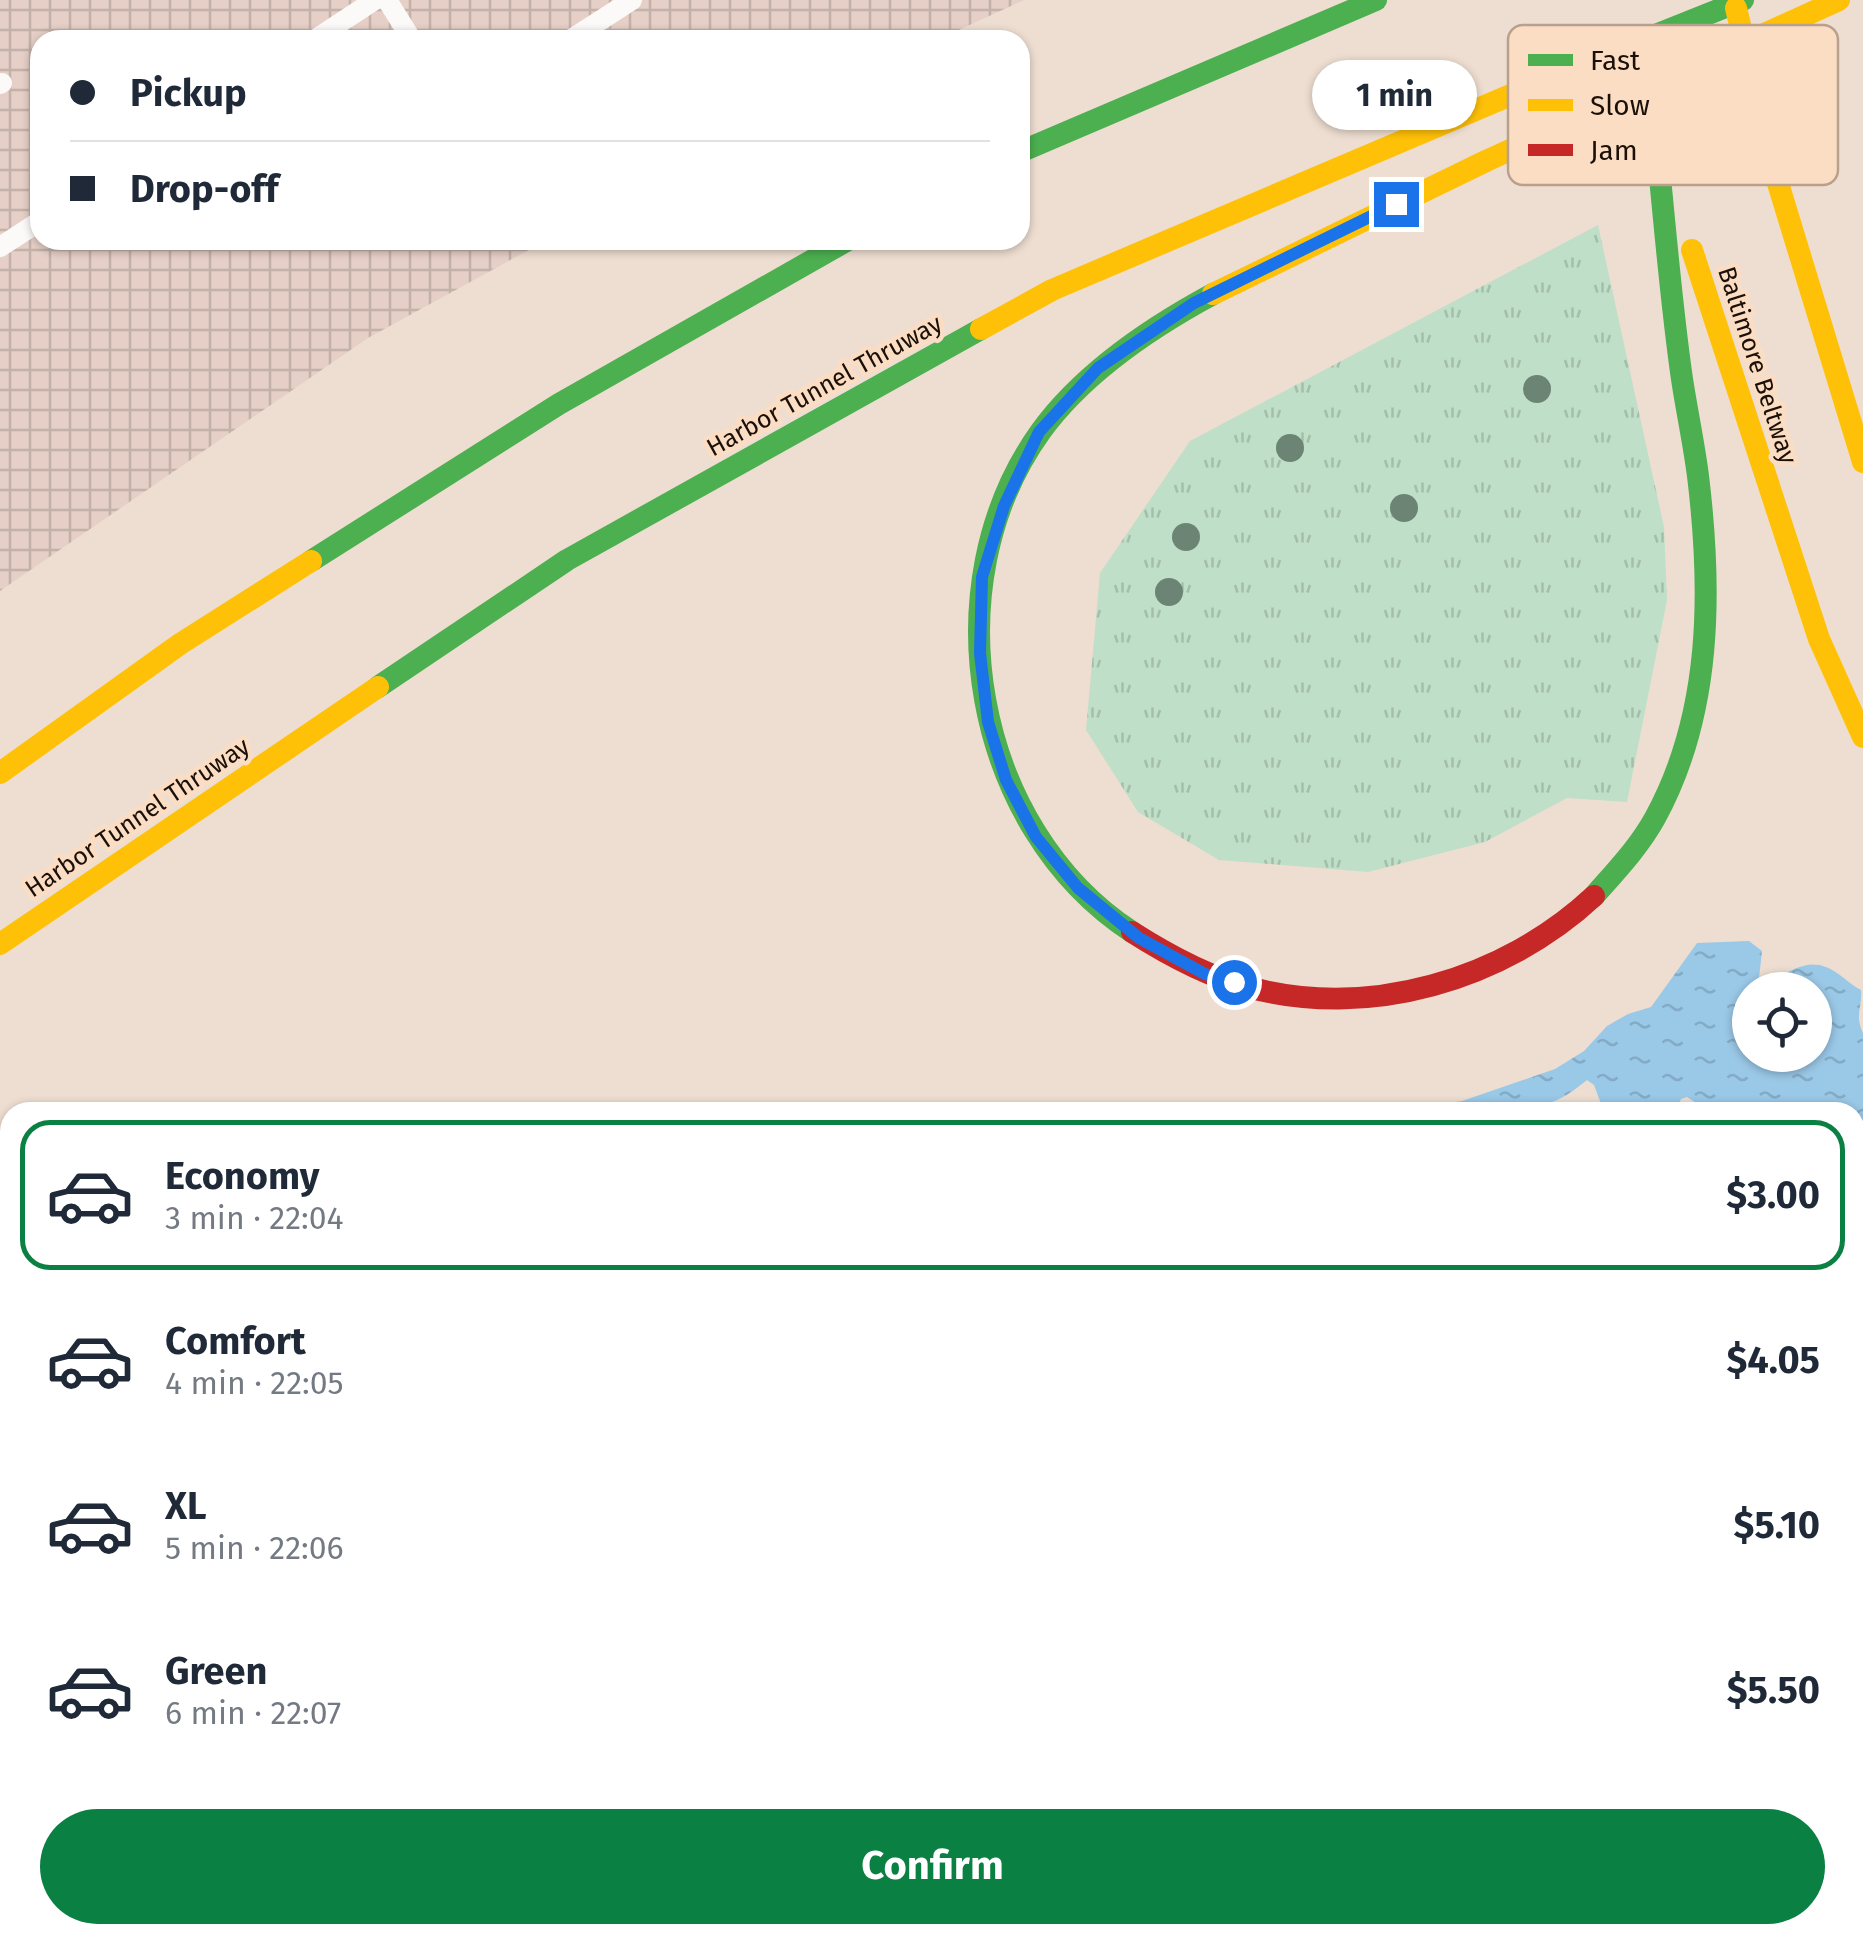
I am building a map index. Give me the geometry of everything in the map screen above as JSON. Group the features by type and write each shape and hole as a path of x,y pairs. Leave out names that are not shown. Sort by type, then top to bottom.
{"highway":[{"path":"1030,148 1376,0"},
{"path":"1734,0 1740,25"},
{"name":"Harbor Tunnel Thruway","path":"1680,25 1743,0"},
{"path":"1783,25 1839,0"},
{"name":"Baltimore Beltway","path":"1631,18 1632,25"},
{"name":"Harbor Tunnel Thruway","path":"0,944 567,560 1052,290 1508,94"},
{"path":"1508,149 1194,303 1098,368 1039,432 1004,506 982,577 980,653 988,722 1006,780 1036,837 1078,888 1139,938 1205,974 1262,990 1330,1000 1387,994 1456,980 1515,956 1556,929 1604,889 1639,844 1669,793 1691,732 1700,685 1705,585 1699,481 1683,384 1660,185"},
{"name":"Baltimore Beltway","path":"1672,185 1819,639 1863,737"},
{"path":"1780,185 1863,462"},
{"path":"0,773 180,644 542,414 830,250"}],"lane":[{"path":"329,30 375,0"},
{"path":"387,0 406,30"},
{"path":"586,30 632,0"},
{"path":"0,247 30,228"}],"shaded area":[{"path":"0,0 1024,0 959,30 30,30 30,250 529,250 368,338 0,591"}],"green space":[{"path":"1598,225 1664,527 1667,600 1627,802 1567,798 1485,842 1368,872 1219,860 1138,812 1086,730 1100,573 1190,441"}],"water":[{"path":"1749,941 1762,951 1760,972 1732,972 1732,1072 1832,1072 1832,972 1789,972 1810,965 1826,967 1861,990 1863,1102 1695,1102 1687,1097 1680,1102 1600,1102 1594,1085 1587,1080 1551,1102 1455,1102 1555,1069 1584,1051 1607,1026 1651,1007 1697,943"}],"traffic: fast":[{"path":"1030,148 1376,0"},
{"path":"1680,25 1743,0"},
{"path":"1594,896 1642,839 1674,778 1688,737 1703,651 1703,519 1678,348 1661,185"},
{"path":"311,561 559,404 830,250"},
{"path":"1132,932 1078,887 1035,832 1004,768 985,700 979,630 986,560 1007,492 1041,431 1058,410 1120,353 1213,294"},
{"path":"378,687 567,560 981,329"}],"traffic: slow":[{"path":"1784,25 1839,0"},
{"path":"1736,8 1740,25"},
{"path":"981,329 1052,290 1508,96"},
{"path":"1213,294 1508,151"},
{"path":"1779,185 1863,462"},
{"path":"1692,250 1819,639 1863,737"},
{"path":"0,773 180,644 311,561"},
{"path":"0,944 378,687"}],"traffic: jam":[{"path":"1132,932 1188,964 1232,982 1294,996 1340,999 1386,995 1477,970 1519,950 1594,896"}],"route":[{"path":"1234,982 1205,974 1139,938 1078,888 1036,837 1006,780 988,722 980,653 982,577 1004,506 1039,432 1098,368 1194,303 1396,204"}]}
